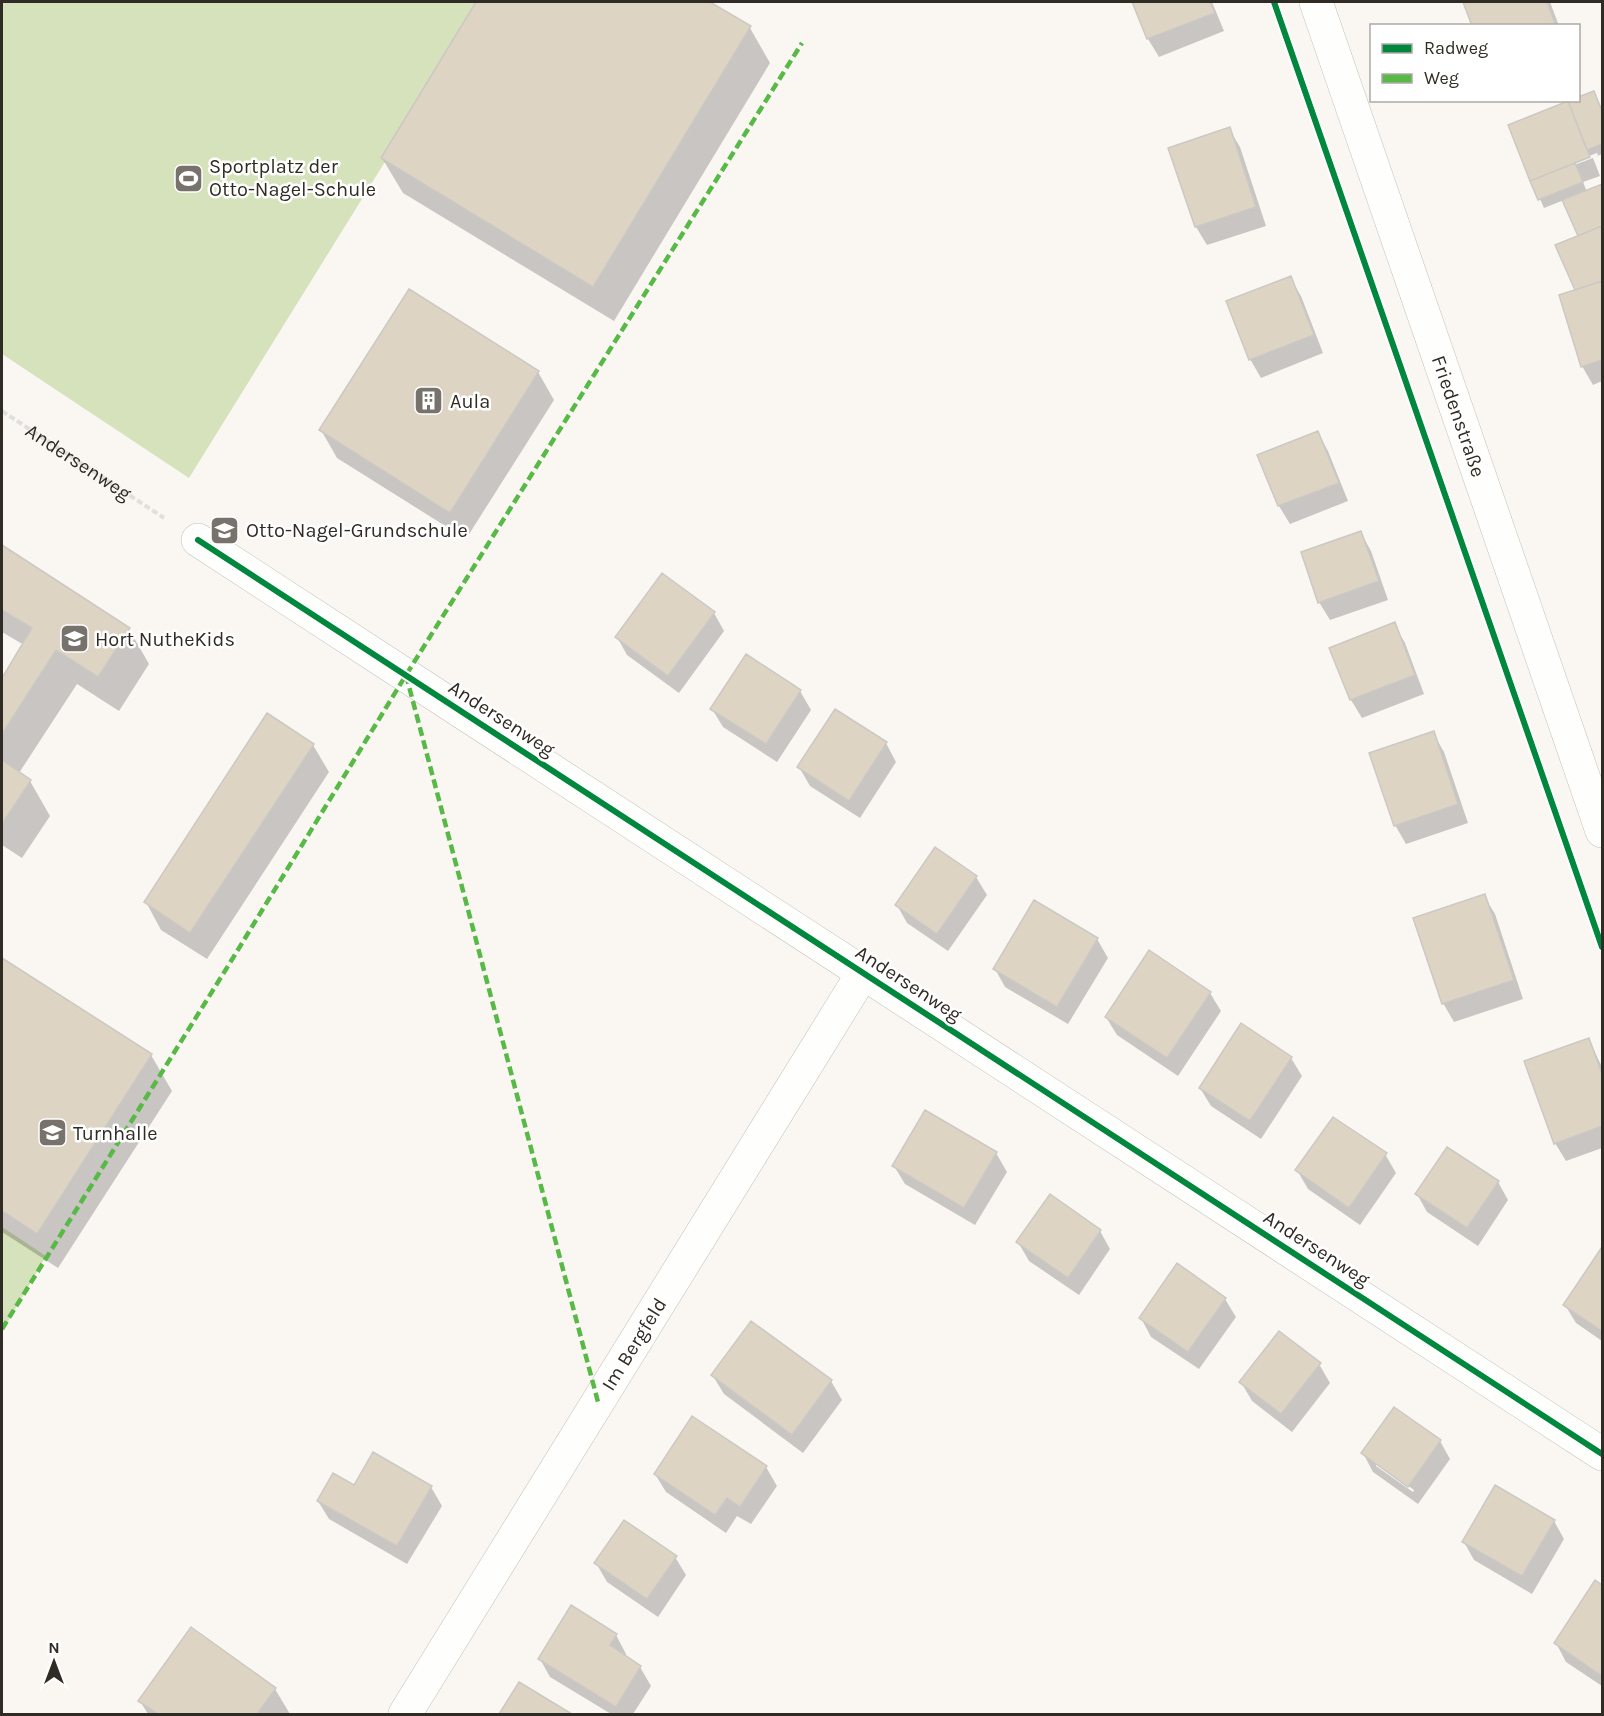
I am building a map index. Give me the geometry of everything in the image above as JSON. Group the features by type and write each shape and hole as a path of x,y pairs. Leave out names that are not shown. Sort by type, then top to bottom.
{"street":[{"name":"Friedenstraße","path":"1316,2 1602,831"},
{"name":"Andersenweg","path":"198,540 1602,1454"},
{"name":"Im Bergfeld","path":"405,1714 863,973"}],"green space":[{"name":"Sportplatz der Otto-Nagel-Schule","path":"2,2 484,2 189,478 2,354"},
{"path":"2,1227 46,1256 2,1332"}],"building":[{"path":"476,2 710,2 751,26 593,287 381,158"},
{"path":"1132,2 1210,2 1215,13 1147,39"},
{"path":"1463,2 1547,2 1555,24 1471,24"},
{"path":"1594,91 1602,111 1602,144 1587,150 1568,102 1580,102 1580,96"},
{"path":"1568,102 1590,157 1530,181 1508,125"},
{"path":"1230,127 1256,207 1195,227 1168,148"},
{"path":"1575,163 1583,182 1538,200 1530,181"},
{"path":"1602,184 1602,226 1578,236 1562,200"},
{"path":"1602,226 1602,281 1575,290 1555,245"},
{"path":"1291,276 1314,335 1249,360 1226,301"},
{"path":"1602,281 1602,360 1581,367 1559,295"},
{"name":"Aula","path":"409,289 539,371 450,513 319,430"},
{"path":"1318,431 1339,483 1278,506 1257,455"},
{"path":"1361,531 1379,581 1318,603 1301,552"},
{"name":"Hort NutheKids","path":"2,545 130,628 98,677 56,650 2,734 2,678 32,628 2,610"},
{"path":"662,573 715,612 668,676 615,637"},
{"path":"1395,622 1415,675 1350,700 1329,648"},
{"path":"746,654 801,690 766,744 710,709"},
{"path":"835,709 887,742 849,801 797,767"},
{"path":"267,713 314,744 190,933 144,902"},
{"path":"1434,731 1458,804 1394,826 1369,753"},
{"path":"2,760 31,780 2,824"},
{"path":"935,847 977,876 937,934 895,905"},
{"path":"1485,894 1514,980 1442,1004 1413,918"},
{"path":"1034,900 1098,938 1057,1007 993,969"},
{"path":"1149,950 1211,992 1167,1058 1105,1017"},
{"name":"Turnhalle","path":"2,958 152,1054 37,1234 2,1211"},
{"path":"1241,1023 1292,1057 1250,1121 1199,1088"},
{"path":"1589,1038 1602,1074 1602,1126 1554,1144 1524,1061"},
{"path":"925,1110 997,1152 964,1208 892,1166"},
{"path":"1333,1117 1387,1153 1349,1208 1295,1170"},
{"path":"1447,1147 1499,1181 1467,1228 1415,1194"},
{"path":"1050,1194 1101,1230 1068,1278 1016,1242"},
{"path":"1602,1247 1602,1331 1563,1305"},
{"path":"1177,1263 1226,1298 1188,1352 1139,1318"},
{"path":"751,1321 832,1380 792,1435 711,1375"},
{"path":"1279,1331 1321,1363 1281,1414 1239,1382"},
{"path":"1394,1407 1441,1440 1408,1487 1361,1453"},
{"path":"692,1416 767,1466 740,1507 727,1498 715,1515 654,1474"},
{"path":"373,1452 432,1486 397,1546 317,1501 333,1473 354,1485"},
{"path":"1495,1485 1555,1520 1522,1576 1462,1542"},
{"path":"624,1520 677,1556 647,1599 594,1563"},
{"path":"1595,1580 1602,1585 1602,1676 1554,1643"},
{"path":"571,1605 617,1634 610,1645 641,1666 616,1707 538,1659"},
{"path":"191,1627 276,1688 257,1714 158,1714 138,1701"},
{"path":"519,1682 572,1714 499,1714"}],"marked path":[{"path":"2,1329 406,675 802,43"},
{"path":"406,675 598,1402"}],"cycle path":[{"path":"1274,2 1602,947"},
{"path":"198,540 1602,1454"}],"place":[{"name":"Sportplatz der Otto-Nagel-Schule","path":"188,178"},
{"name":"Aula","path":"429,401"},
{"name":"Otto-Nagel-Grundschule","path":"225,530"},
{"name":"Hort NutheKids","path":"74,639"},
{"name":"Turnhalle","path":"52,1133"}]}
